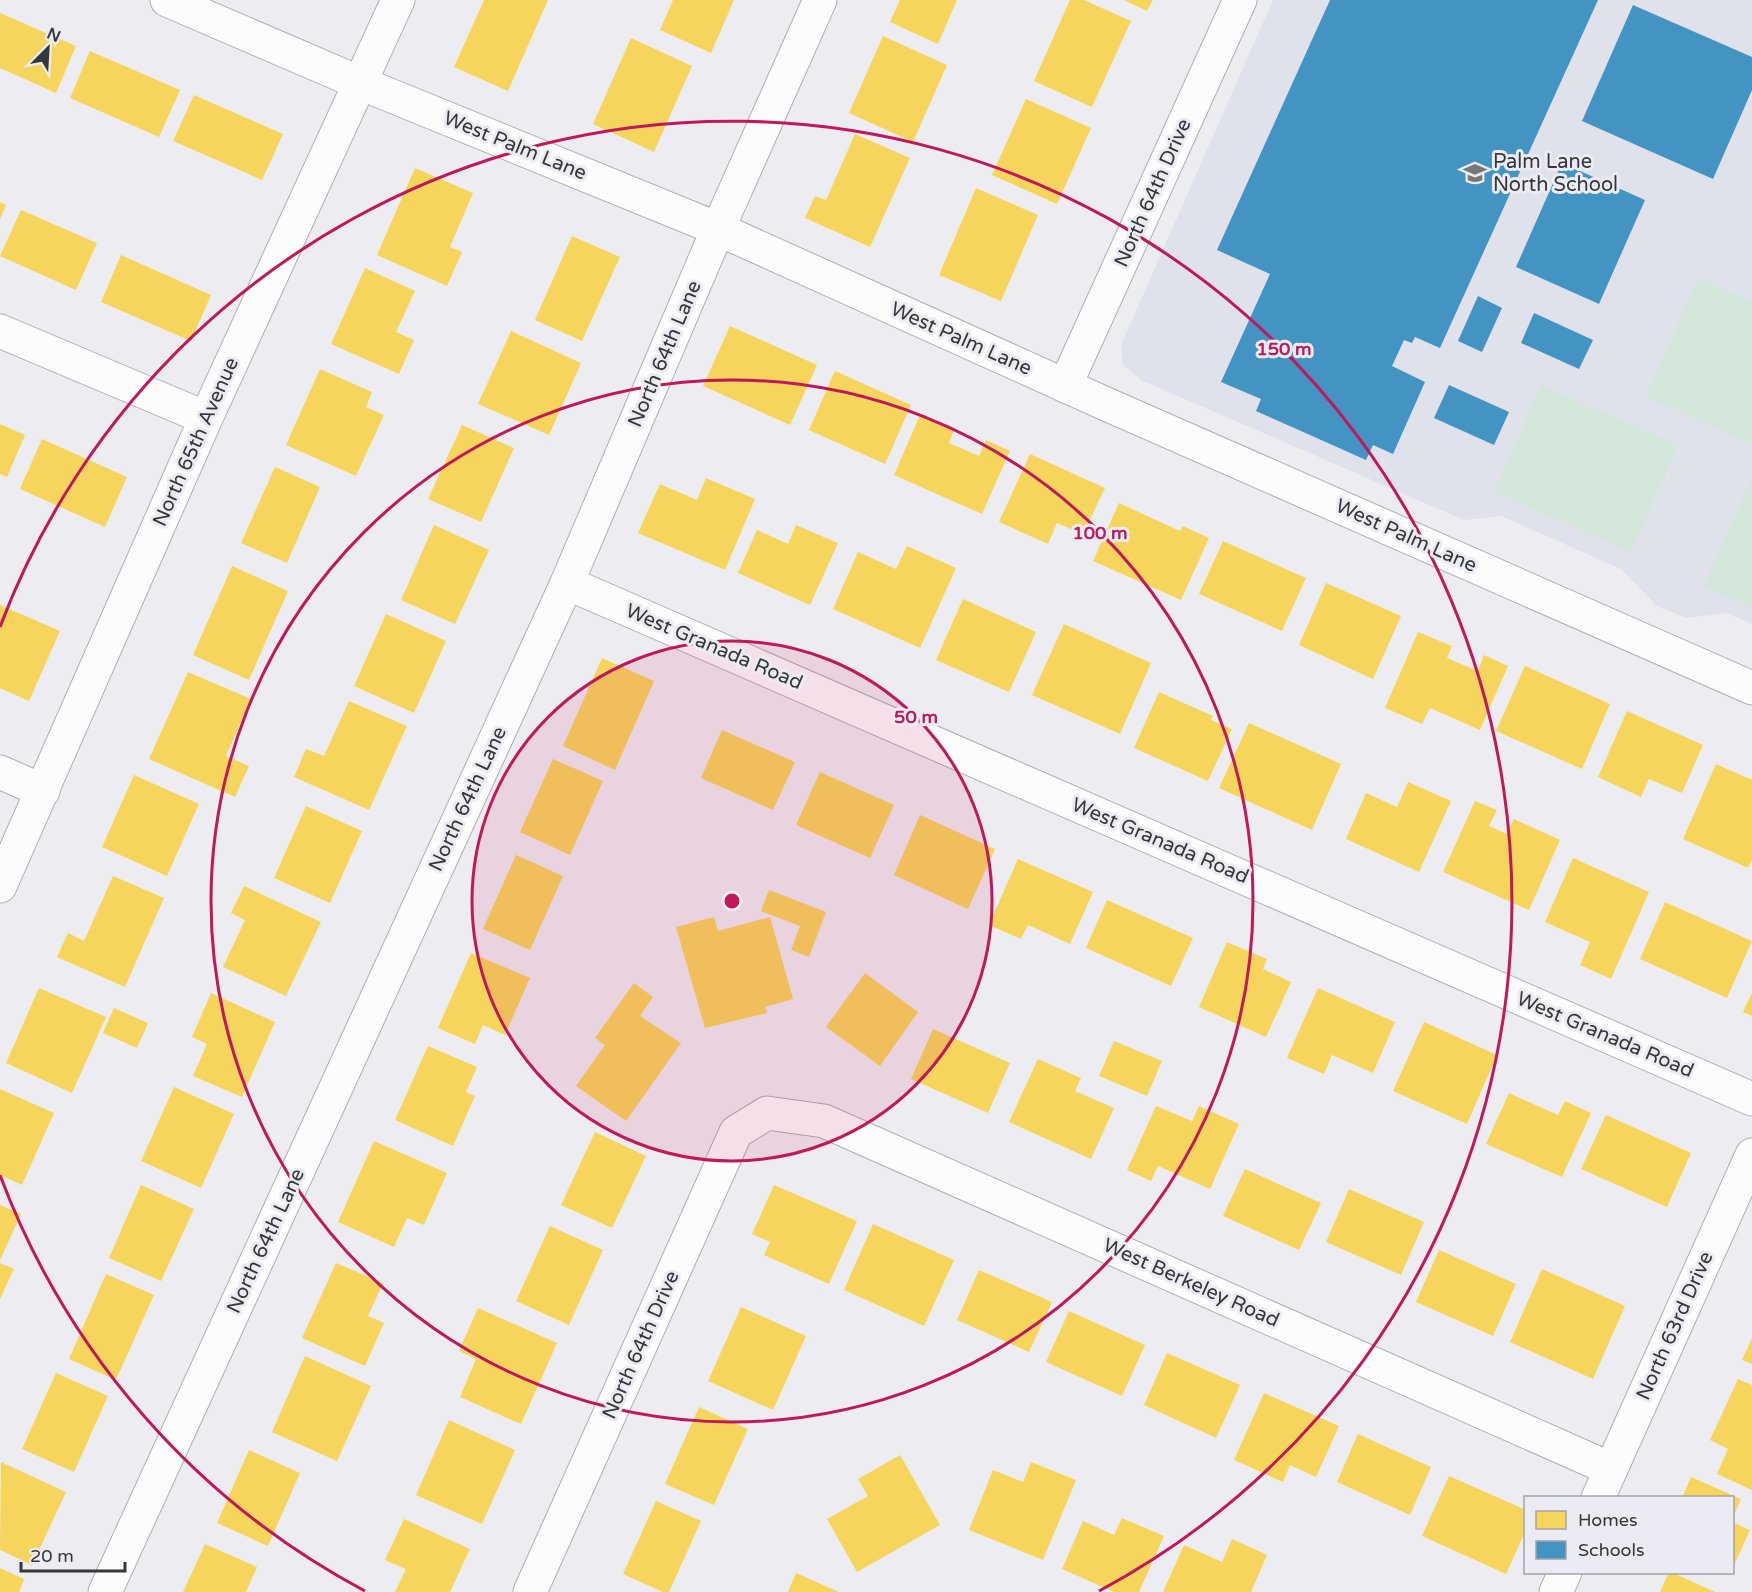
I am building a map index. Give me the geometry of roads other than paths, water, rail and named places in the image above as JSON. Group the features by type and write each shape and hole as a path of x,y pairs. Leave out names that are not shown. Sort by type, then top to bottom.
{"street":[{"name":"West Palm Lane","path":"166,0 360,83 718,229 1065,386 1752,688"},
{"name":"North 65th Avenue","path":"0,885 206,418 398,0"},
{"name":"North 64th Lane","path":"105,1592 567,584 718,229 820,0"},
{"name":"North 64th Drive","path":"1065,386 1240,0"},
{"path":"0,331 206,418"},
{"name":"West Granada Road","path":"567,584 1752,1099"},
{"path":"0,772 43,791"},
{"name":"North 64th Drive","path":"530,1592 736,1132 767,1113"},
{"name":"West Berkeley Road","path":"767,1113 824,1121 1605,1483"},
{"name":"North 63rd Drive","path":"1605,1483 1752,1155"},
{"path":"1556,1592 1564,1574"}],"place":[{"name":"Palm Lane North School","path":"1475,173"}]}
